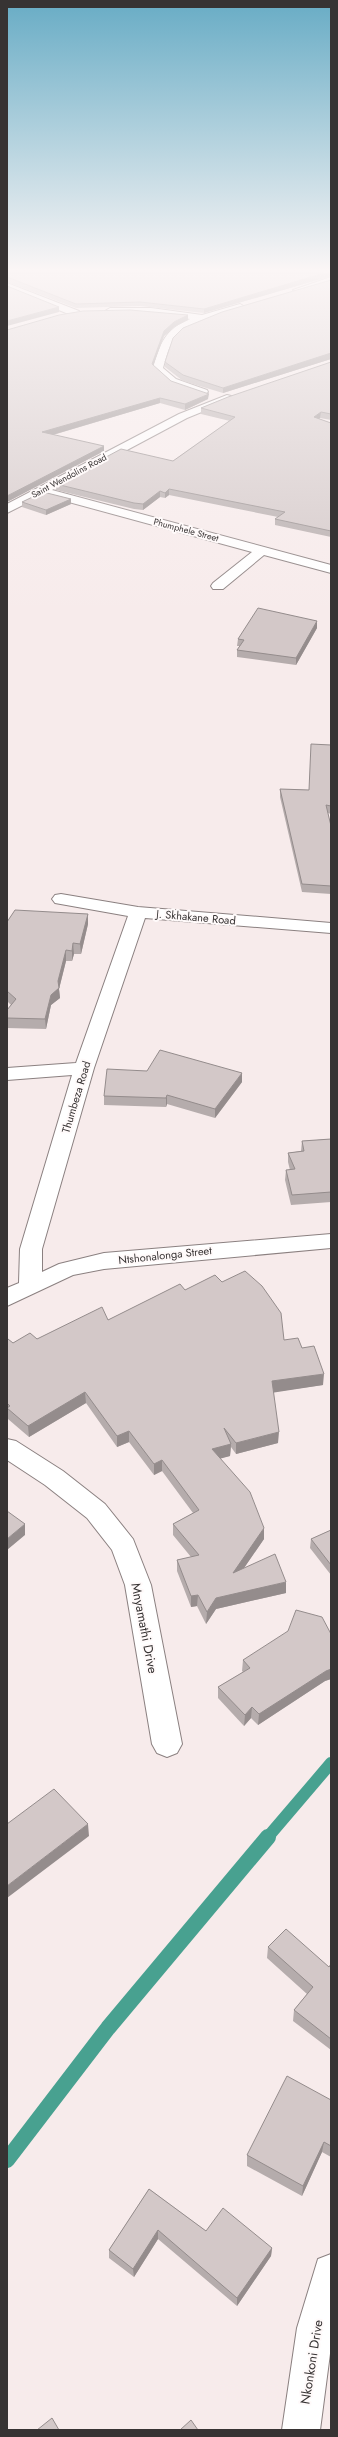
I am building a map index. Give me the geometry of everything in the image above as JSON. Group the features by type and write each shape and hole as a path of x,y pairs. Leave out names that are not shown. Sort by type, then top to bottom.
{"street":[{"path":"185,387 223,400"},
{"name":"Saint Wendolins Road","path":"7,509 183,416 238,394"},
{"name":"Phumphele Street","path":"42,491 331,569"},
{"path":"218,586 262,550"},
{"name":"J. Skhakane Road","path":"61,899 138,912 331,928"},
{"name":"Thumbeza Road","path":"30,1285 31,1249 84,1068 138,912"},
{"path":"7,1074 84,1068"},
{"name":"Ntshonalonga Street","path":"7,1298 30,1285 68,1269 104,1261 331,1240"},
{"name":"Mnyamathi Drive","path":"7,1448 54,1478 96,1511 124,1546 138,1585 167,1744"},
{"name":"Nkonkoni Drive","path":"301,2430 315,2328 331,2272"}],"building":[{"path":"7,387 188,387 209,394 185,404 160,398 42,432 104,446 7,496"},
{"path":"258,387 331,387 331,414 321,412 314,417 331,423 331,531 275,519 285,512 169,489 165,493 160,491 143,504 56,484 121,449 173,461 235,417 201,408"},
{"path":"43,492 71,499 46,510 22,502"},
{"path":"258,608 317,621 296,658 237,650 244,640 238,639"},
{"path":"311,744 331,745 331,806 326,805 331,826 331,886 302,884 280,789 309,790"},
{"path":"15,910 88,914 80,944 73,943 72,951 66,950 58,981 59,988 51,995 45,1019 7,1018 7,1010 16,999 7,991 7,922"},
{"path":"160,1050 242,1073 215,1109 167,1095 166,1098 104,1096 107,1069 147,1071"},
{"path":"331,1139 331,1192 292,1195 286,1170 295,1169 288,1153 304,1151 302,1141"},
{"path":"245,1271 262,1286 281,1313 284,1340 298,1338 302,1348 314,1346 324,1374 272,1381 279,1432 236,1443 224,1428 231,1444 212,1449 250,1492 264,1528 233,1573 275,1554 286,1582 216,1598 207,1612 198,1595 191,1596 177,1560 199,1555 173,1524 199,1510 162,1460 154,1464 129,1431 117,1436 85,1392 28,1426 7,1408 10,1406 7,1403 7,1340 8,1339 13,1343 30,1333 37,1339 102,1307 108,1320 180,1284 185,1290 215,1275 222,1282"},
{"path":"7,1511 25,1524 7,1539"},
{"path":"331,1530 331,1565 311,1539"},
{"path":"296,1610 322,1617 331,1634 331,1669 259,1714 252,1707 245,1715 218,1687 250,1668 243,1660 288,1631"},
{"path":"54,1789 88,1824 7,1886 7,1824"},
{"path":"286,1929 329,1967 331,1964 331,2039 294,2010 313,1987 268,1947"},
{"path":"287,2076 331,2100 331,2146 324,2142 303,2186 247,2155"},
{"path":"149,2189 206,2231 223,2208 272,2248 237,2298 158,2230 133,2269 109,2250"},
{"path":"52,2418 59,2430 37,2430"},
{"path":"191,2420 198,2430 180,2430"}],"waterway":[{"path":"267,1838 331,1763"},
{"path":"7,2160 108,2028 268,1837"}]}
